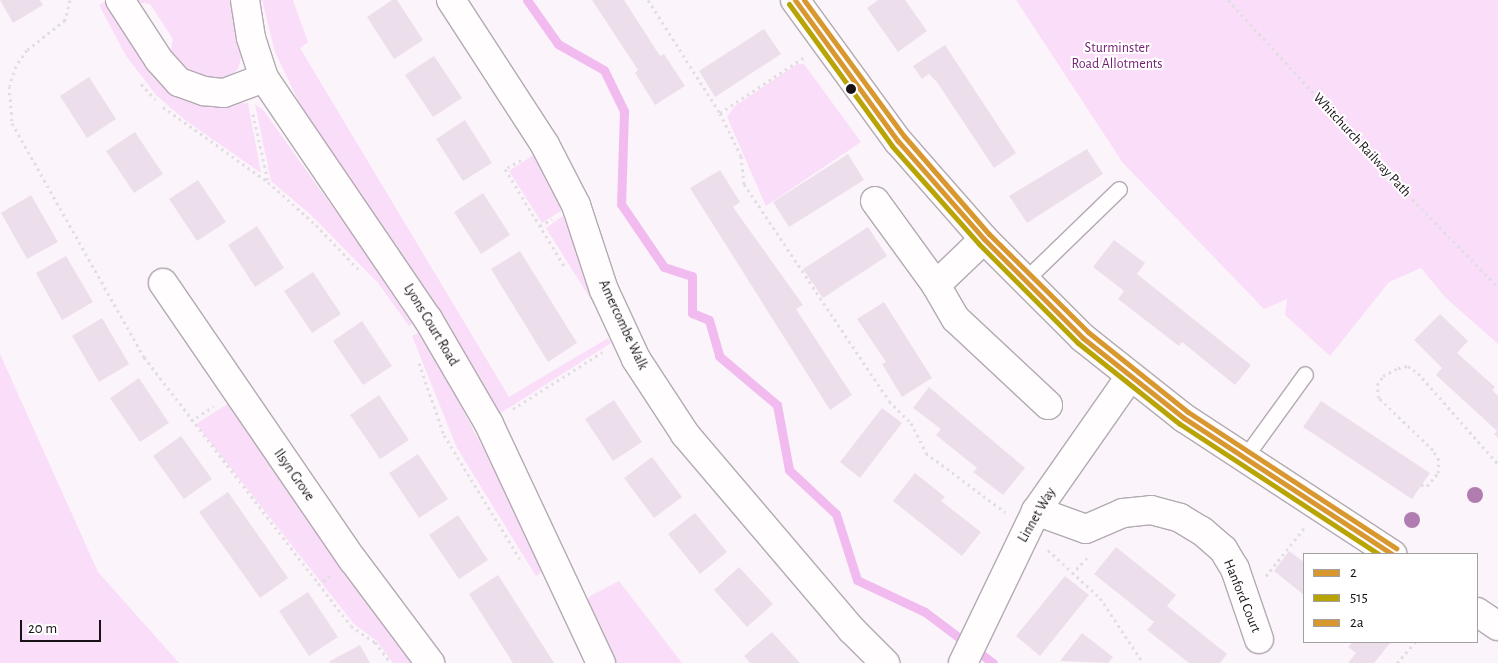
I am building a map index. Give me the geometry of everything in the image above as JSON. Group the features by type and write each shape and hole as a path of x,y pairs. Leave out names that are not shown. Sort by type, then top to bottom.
{"street":[{"path":"120,0 159,60 179,82 204,91 224,93 255,82"},
{"name":"Lyons Court Road","path":"244,0 251,38 255,82 428,319 489,424 602,663"},
{"name":"Amercombe Walk","path":"451,0 545,145 576,205 604,290 636,358 685,434 852,630 886,663"},
{"path":"795,0 898,141 984,239 1024,281 1129,378 1184,418 1390,553"},
{"path":"875,201 936,285 956,319 1048,405"},
{"path":"936,285 984,239"},
{"name":"Ilsyn Grove","path":"163,283 353,560 430,663"},
{"name":"Linnet Way","path":"964,662 1029,525 1129,378"},
{"name":"Hanford Court","path":"1029,525 1086,529 1123,513 1151,510 1180,518 1202,531 1223,550 1235,569 1259,639"},
{"path":"1478,613 1498,626"}],"lane":[{"path":"1024,281 1118,189"},
{"path":"1245,457 1306,374"}],"path":[{"path":"70,0 65,20 27,50 16,66 9,86 12,123 144,357 351,626 374,642 391,663"},
{"path":"648,0 720,113 740,156 744,184 889,401 910,423 926,453 1029,525 1048,550 1111,611 1133,652 1143,663"},
{"name":"Whitchurch Railway Path","path":"1228,0 1385,171 1498,287"},
{"path":"720,113 825,43"},
{"path":"138,80 147,93 177,118 268,182 316,224 362,273"},
{"path":"255,82 268,182"},
{"path":"545,145 505,169 570,275"},
{"path":"489,424 626,337"},
{"path":"417,357 444,435 522,561"},
{"path":"1421,485 1432,483 1438,473 1439,460 1433,450 1378,398 1377,385 1383,376 1398,368 1408,366 1418,373 1498,464"},
{"path":"1246,602 1299,534"},
{"path":"1072,574 1091,554"},
{"path":"1397,663 1414,643"}],"green space":[{"path":"107,0 209,104 248,103 261,173 185,120 157,96 126,56 99,5"},
{"path":"137,0 230,0 242,54 238,69 229,77 217,79 197,74 181,64 171,50 173,39 150,4 136,2"},
{"path":"262,0 293,0 308,42 300,48 509,397 608,338 611,343 496,416 291,101 297,98 275,52"},
{"name":"Sturminster Road Allotments","path":"1016,0 1498,0 1498,344 1445,297 1421,268 1389,282 1330,356 1285,315 1287,299 1264,309 1123,163"},
{"path":"797,64 804,64 861,142 766,206 727,117 735,106"},
{"path":"255,104 264,111 356,240 412,324 409,326 378,283 310,214 271,181"},
{"path":"535,154 562,210 542,223 509,171"},
{"path":"564,215 589,283 600,314 546,228"},
{"path":"418,333 444,374 490,462 542,572 536,576 457,448 412,336"},
{"path":"0,354 98,572 179,663 0,663"},
{"path":"229,403 389,634 412,663 393,663 377,641 354,624 196,424"},
{"path":"619,581 682,663 611,663 586,604 590,596"}],"building":[{"path":"0,0 40,0 43,5 13,23"},
{"path":"392,0 397,0 423,40 394,59 367,17"},
{"path":"592,0 624,0 660,56 664,54 685,86 655,105 635,73 638,70"},
{"path":"878,0 905,0 927,31 898,52 867,8"},
{"path":"764,29 781,54 715,97 699,71"},
{"path":"945,45 1016,153 994,168 937,82 929,74 922,79 913,66"},
{"path":"434,56 462,98 433,117 405,75"},
{"path":"89,77 116,119 87,138 60,96"},
{"path":"465,120 492,163 463,181 436,139"},
{"path":"135,132 163,174 134,193 106,151"},
{"path":"1087,149 1103,174 1027,223 1009,196"},
{"path":"848,154 864,180 789,227 773,202"},
{"path":"720,170 740,202 733,207 803,305 796,309 852,395 830,410 690,188"},
{"path":"198,180 226,222 197,241 169,199"},
{"path":"483,193 510,235 481,254 454,212"},
{"path":"31,195 58,242 27,259 1,213"},
{"path":"257,226 284,268 255,287 228,245"},
{"path":"868,227 887,256 823,298 803,269"},
{"path":"1114,240 1145,263 1137,274 1251,365 1235,385 1182,342 1179,346 1118,299 1124,291 1093,267"},
{"path":"520,251 577,343 548,362 491,269"},
{"path":"66,256 93,302 62,320 36,273"},
{"path":"313,272 341,314 312,333 284,291"},
{"path":"884,302 932,378 902,397 882,364 886,362 857,319"},
{"path":"1440,314 1468,341 1457,353 1495,387 1492,390 1498,396 1498,438 1494,434 1497,431 1436,375 1442,368 1414,340"},
{"path":"102,318 129,364 99,382 72,336"},
{"path":"362,321 392,366 363,385 333,341"},
{"path":"139,378 169,423 140,442 110,398"},
{"path":"929,387 1025,468 1003,495 973,472 977,468 936,435 941,429 913,408"},
{"path":"379,395 409,440 380,459 350,415"},
{"path":"614,400 642,442 613,461 585,419"},
{"path":"1321,401 1430,473 1412,499 1303,427"},
{"path":"882,408 902,423 860,478 840,462"},
{"path":"181,436 212,479 184,499 153,456"},
{"path":"418,454 448,499 419,518 389,473"},
{"path":"652,457 682,497 654,518 624,478"},
{"path":"915,473 945,497 941,501 981,532 962,556 893,501"},
{"path":"228,492 288,578 260,598 199,512"},
{"path":"695,513 727,552 700,574 668,534"},
{"path":"458,515 488,560 459,579 429,535"},
{"path":"1116,547 1176,595 1167,606 1227,654 1220,663 1189,663 1147,630 1154,622 1094,574"},
{"path":"1289,551 1303,561 1303,594 1274,571"},
{"path":"739,567 773,604 747,627 714,590"},
{"path":"498,575 554,663 513,663 469,594"},
{"path":"1065,576 1089,595 1040,656 1016,636"},
{"path":"308,592 338,637 309,656 279,611"},
{"path":"772,632 800,663 750,663 744,656"},
{"path":"1082,633 1113,657 1108,663 1060,661"},
{"path":"1352,643 1390,643 1374,663 1348,663 1356,653 1348,647"},
{"path":"360,645 370,663 330,663 330,661"}],"waterway":[{"path":"527,0 558,44 604,70 624,111 621,204 664,267 692,276 692,313 709,320 719,356 777,405 789,470 836,514 857,580 925,612 993,663"}],"transit line":[{"name":"2","path":"795,0 898,141 984,239 1083,338 1184,418 1390,553"},
{"name":"2a","path":"804,0 904,136 989,234 1088,332 1188,412 1396,548"},
{"name":"515","path":"789,4 892,146 979,244 1078,343 1180,424 1377,553"}]}
